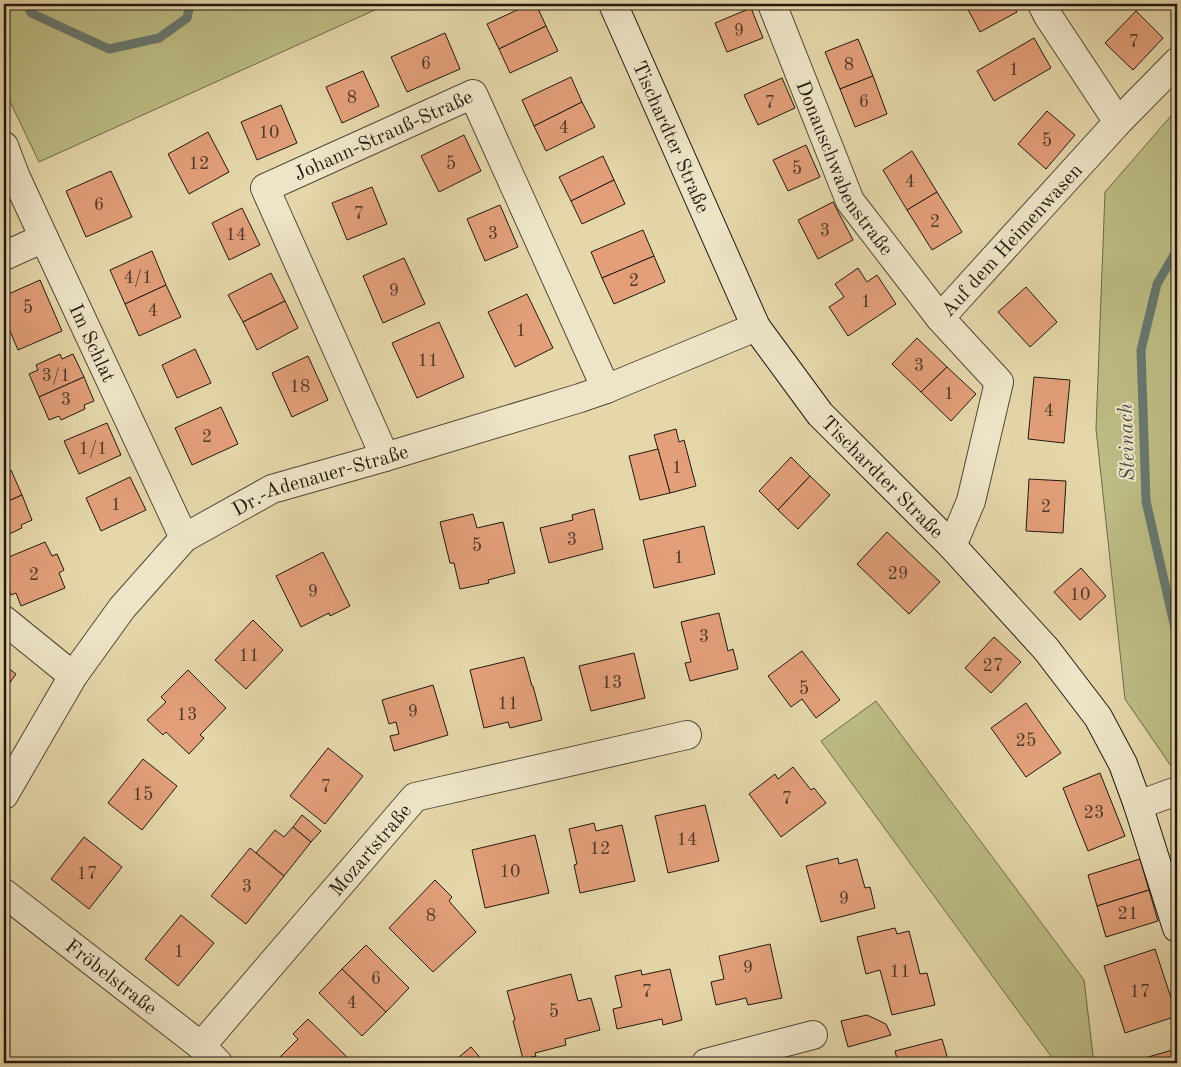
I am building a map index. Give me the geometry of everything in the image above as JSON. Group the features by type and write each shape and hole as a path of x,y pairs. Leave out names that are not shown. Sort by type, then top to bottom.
{"street":[{"name":"Tischardter Straße","path":"614,4 756,327 820,414 952,546 1046,649 1098,717 1123,764 1177,928"},
{"name":"Donauschwabenstraße","path":"772,4 850,201 940,318"},
{"path":"1042,4 1118,122"},
{"name":"Auf dem Heimenwasen","path":"952,546 971,501 999,382 940,318 1118,122 1177,62"},
{"name":"Johann-Strauß-Straße","path":"385,457 265,188 473,94 606,389"},
{"name":"Im Schlat","path":"4,146 15,175 184,538"},
{"path":"4,256 44,238"},
{"name":"Dr.-Adenauer-Straße","path":"4,795 74,676 122,608 184,538 272,489 580,398 756,327"},
{"path":"4,620 74,676"},
{"name":"Mozartstraße","path":"209,1054 415,797 687,735"},
{"path":"1138,805 1177,791"},
{"name":"Fröbelstraße","path":"4,893 209,1054"},
{"path":"706,1063 813,1035"}],"green space":[{"path":"4,4 388,4 39,162 4,89"},
{"path":"1177,109 1177,764 1171,766 1125,699 1096,429 1105,192"},
{"path":"876,701 1084,980 1094,1063 1049,1063 1053,1059 821,741"}],"building":[{"path":"530,4 536,4 546,26 499,49 487,24"},
{"path":"965,4 1012,4 1017,12 980,32"},
{"path":"751,8 763,38 727,52 715,23"},
{"path":"1136,11 1163,38 1133,70 1105,43"},
{"path":"546,26 558,51 510,73 499,49"},
{"path":"445,33 460,69 407,92 391,57"},
{"path":"1034,38 1051,68 994,101 977,71"},
{"path":"858,39 873,76 840,89 825,52"},
{"path":"363,71 379,106 342,123 326,87"},
{"path":"873,76 887,114 855,127 840,89"},
{"path":"571,77 582,102 534,126 522,100"},
{"path":"782,78 795,108 758,125 744,95"},
{"path":"582,102 595,127 546,151 534,126"},
{"path":"281,105 297,143 257,160 241,122"},
{"path":"1047,111 1075,135 1046,169 1018,144"},
{"path":"208,132 229,172 189,194 168,154"},
{"path":"464,135 481,171 439,192 421,156"},
{"path":"806,145 820,177 788,191 773,160"},
{"path":"912,151 937,192 907,210 883,170"},
{"path":"603,156 614,180 571,201 559,177"},
{"path":"111,171 132,217 86,237 66,191"},
{"path":"614,180 625,204 582,224 571,201"},
{"path":"372,187 387,224 347,240 332,203"},
{"path":"937,192 962,232 932,250 907,210"},
{"path":"833,202 853,240 818,259 798,220"},
{"path":"500,205 518,247 485,261 467,219"},
{"path":"242,208 260,245 229,260 212,223"},
{"path":"643,230 654,256 602,278 591,252"},
{"path":"152,251 166,285 125,304 110,270"},
{"path":"654,256 665,282 614,304 602,278"},
{"path":"404,258 425,304 383,323 363,276"},
{"path":"858,268 867,282 877,275 896,304 848,336 829,307 844,297 835,284"},
{"path":"271,273 285,301 243,322 228,295"},
{"path":"40,280 62,331 18,350 4,317 4,296"},
{"path":"166,285 181,317 139,336 125,304"},
{"path":"1026,287 1057,322 1030,347 998,312"},
{"path":"527,294 553,348 515,367 488,312"},
{"path":"285,301 298,328 257,350 243,322"},
{"path":"439,322 464,377 417,398 392,343"},
{"path":"917,338 947,367 921,392 892,364"},
{"path":"195,349 211,383 177,398 162,365"},
{"path":"60,354 62,359 73,354 84,377 39,397 29,374 38,370 36,365"},
{"path":"308,356 328,400 292,417 272,373"},
{"path":"947,367 976,394 951,421 921,392"},
{"path":"84,377 94,401 84,405 85,409 61,420 59,416 49,420 39,397"},
{"path":"1034,377 1070,380 1064,443 1028,439"},
{"path":"221,407 238,444 192,465 175,428"},
{"path":"107,423 121,455 79,474 64,441"},
{"path":"676,429 679,442 684,440 696,486 670,493 654,435"},
{"path":"658,449 670,493 640,500 629,456"},
{"path":"791,457 810,476 778,510 759,491"},
{"path":"11,470 22,495 4,503 4,473"},
{"path":"810,476 830,495 798,529 778,510"},
{"path":"130,477 146,510 101,531 86,498"},
{"path":"1029,479 1066,481 1063,533 1026,531"},
{"path":"22,495 32,520 21,525 22,528 5,536 4,503"},
{"path":"594,509 603,549 549,563 540,528 573,520 572,515"},
{"path":"473,514 477,528 503,522 515,573 488,580 489,583 460,589 454,563 450,563 440,522"},
{"path":"704,526 715,574 654,588 643,540"},
{"path":"887,532 940,582 909,614 857,564"},
{"path":"45,542 52,556 57,554 64,570 59,573 65,588 21,606 16,593 11,595 4,578 9,576 4,559"},
{"path":"323,552 350,606 330,616 329,613 301,627 276,576"},
{"path":"1081,568 1106,596 1080,620 1054,592"},
{"path":"719,613 728,651 733,649 738,669 690,681 685,663 691,662 681,622"},
{"path":"253,620 283,650 246,689 215,660"},
{"path":"994,637 1021,662 991,693 965,668"},
{"path":"802,651 840,700 816,718 802,699 791,707 768,676"},
{"path":"634,653 645,698 591,711 579,666"},
{"path":"524,657 542,720 510,728 508,722 484,728 470,670"},
{"path":"4,665 16,674 4,691"},
{"path":"188,670 226,708 200,735 204,738 189,754 166,732 163,735 147,720 166,702 161,697"},
{"path":"433,685 448,735 394,751 390,736 399,734 396,722 389,724 382,700"},
{"path":"1026,703 1061,753 1026,777 991,728"},
{"path":"328,748 363,776 325,824 290,796"},
{"path":"143,759 177,786 142,830 108,803"},
{"path":"793,767 811,790 814,788 826,803 781,837 749,794 775,774 778,779"},
{"path":"1100,773 1125,836 1088,851 1063,788"},
{"path":"705,805 719,861 668,873 655,816"},
{"path":"302,815 321,831 311,842 293,827"},
{"path":"594,823 596,831 622,825 635,881 580,893 574,865 577,864 569,829"},
{"path":"293,827 311,842 284,876 256,853 275,830 284,837"},
{"path":"535,835 549,893 485,908 472,850"},
{"path":"84,837 122,867 89,909 51,879"},
{"path":"250,848 284,876 246,924 211,896"},
{"path":"838,858 839,864 857,859 865,888 870,887 875,908 821,922 806,866"},
{"path":"1140,859 1149,890 1097,906 1088,875"},
{"path":"435,880 452,897 449,901 476,932 433,972 389,928"},
{"path":"1149,890 1158,921 1106,937 1097,906"},
{"path":"181,915 214,943 178,986 145,959"},
{"path":"895,928 897,934 909,931 920,974 927,973 935,1005 892,1015 880,970 866,974 857,937"},
{"path":"770,944 782,998 748,1005 746,998 716,1005 711,982 724,979 719,956"},
{"path":"366,945 409,988 386,1012 342,969"},
{"path":"1155,949 1177,1016 1125,1033 1104,966"},
{"path":"342,969 386,1012 362,1036 319,993"},
{"path":"670,969 682,1020 663,1025 662,1019 617,1029 613,1009 622,1007 615,976 641,970 642,975"},
{"path":"571,974 578,1001 591,998 600,1030 565,1039 566,1045 535,1053 536,1056 523,1059 507,991"},
{"path":"867,1015 886,1024 891,1035 848,1047 841,1021"},
{"path":"308,1019 347,1057 340,1063 274,1063 298,1039 293,1034"},
{"path":"942,1039 949,1063 898,1063 895,1051"},
{"path":"471,1047 485,1063 457,1063 461,1060 459,1057"},
{"path":"1176,1049 1177,1063 1127,1063"}],"waterway":[{"path":"27,4 31,13 109,49 159,38 187,18 190,4"},
{"name":"Steinach","path":"1177,250 1157,284 1141,350 1146,501 1177,637"}]}
